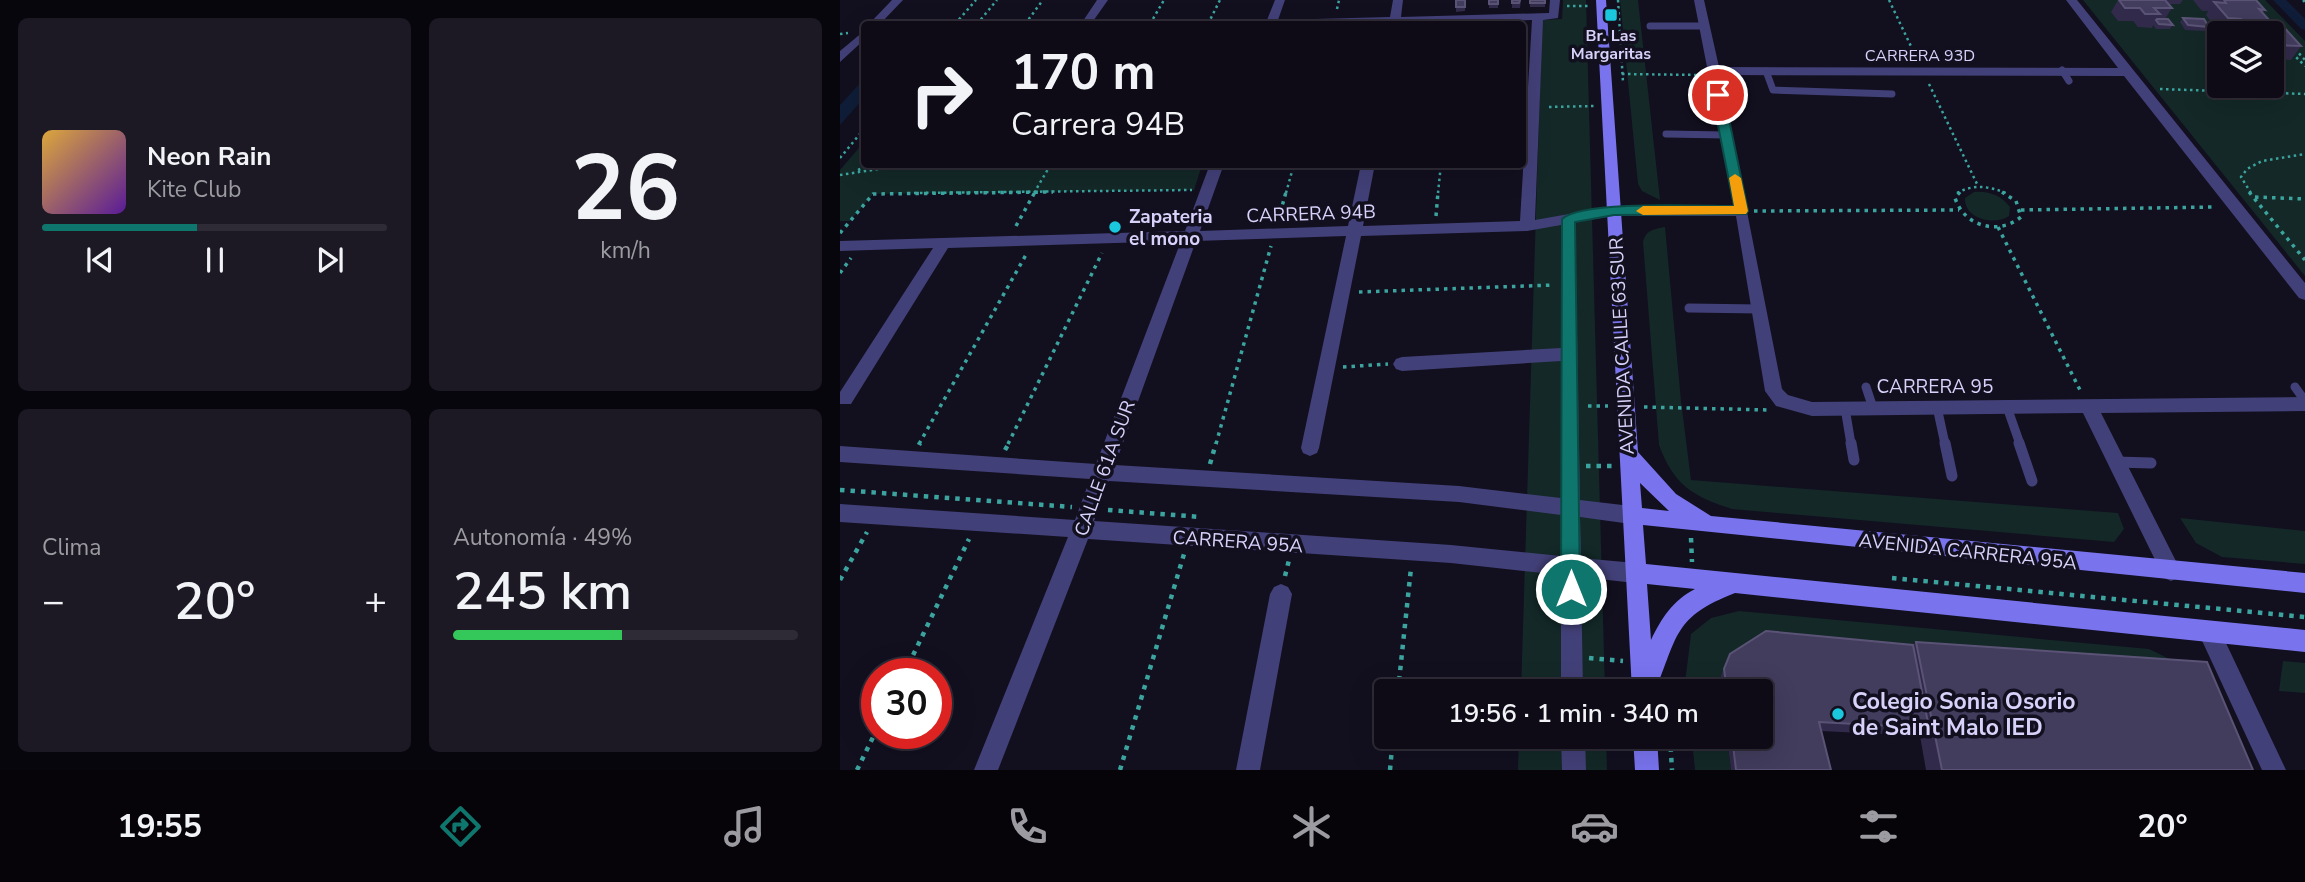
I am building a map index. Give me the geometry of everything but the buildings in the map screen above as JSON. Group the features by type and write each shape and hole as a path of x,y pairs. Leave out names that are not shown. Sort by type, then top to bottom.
{"main road":[{"name":"AVENIDA CALLE 63 SUR","path":"1601,0 1643,679"},
{"path":"1627,453 1647,479 1679,508 1730,527"},
{"name":"AVENIDA CARRERA 95A","path":"1631,515 2305,583"},
{"path":"1635,573 2305,641"},
{"path":"1648,679 1657,648 1669,625 1683,608 1700,594 1737,583"},
{"path":"1646,749 1647,770"}],"street":[{"path":"877,21 898,0"},
{"path":"1088,21 1103,0"},
{"path":"1272,21 1280,0"},
{"path":"1395,21 1398,0"},
{"path":"1424,21 1554,16 1555,0"},
{"path":"1699,0 1742,211 1774,391 1782,401"},
{"path":"2071,0 2224,196 2305,294"},
{"path":"1527,226 1538,17"},
{"path":"840,58 861,37"},
{"name":"CARRERA 93D","path":"1714,73 1923,70 2066,76 2126,72"},
{"name":"CALLE 61A SUR","path":"986,770 1080,531 1216,168"},
{"path":"1310,448 1367,168"},
{"name":"CARRERA 94B","path":"840,246 1527,226 1614,211 1742,211"},
{"path":"1568,219 1572,679"},
{"path":"845,399 944,243"},
{"path":"1402,363 1569,354"},
{"name":"CARRERA 95","path":"1782,401 1812,409 2305,403"},
{"path":"2088,406 2171,571"},
{"path":"840,454 1206,480 1459,494 1631,515"},
{"name":"CARRERA 95A","path":"840,513 1413,552 1635,573"},
{"path":"1248,770 1281,594"},
{"path":"2209,632 2274,770"},
{"path":"1573,749 1574,770"}],"lane":[{"path":"1650,26 1704,26"},
{"path":"1766,71 1773,90 1892,94"},
{"path":"1667,134 1726,135"},
{"path":"1689,308 1760,309"},
{"path":"1866,387 1873,408"},
{"path":"2295,387 2305,403"},
{"path":"1937,407 1952,475"},
{"path":"2007,407 2032,481"},
{"path":"1845,408 1854,460"},
{"path":"2116,462 2151,463"}],"path":[{"path":"958,21 976,0"},
{"path":"980,21 997,0"},
{"path":"1027,21 1043,0"},
{"path":"1152,21 1164,0"},
{"path":"1210,21 1220,0"},
{"path":"1889,0 1978,186"},
{"path":"2287,40 2305,60"},
{"path":"2287,47 2305,66"},
{"path":"1622,74 1714,73"},
{"path":"2140,88 2305,94"},
{"path":"1533,107 1596,106"},
{"path":"840,158 861,134"},
{"path":"2305,154 2262,159 2246,169 2241,177 2244,185 2305,260"},
{"path":"850,174 864,168"},
{"path":"840,175 887,168"},
{"path":"1007,241 1049,168"},
{"path":"1206,480 1293,168"},
{"path":"1435,229 1441,168"},
{"path":"1742,211 1958,210 1975,222 1998,227 2016,223 2021,217 2021,210 2006,193 1978,186 1957,193 1955,198 1958,210"},
{"path":"840,233 873,194 1208,190"},
{"path":"2224,196 2305,199"},
{"path":"2021,210 2234,208"},
{"path":"1998,227 2088,406"},
{"path":"998,465 1110,238"},
{"path":"912,459 1034,240"},
{"path":"1343,292 1569,285"},
{"path":"1327,368 1402,363"},
{"path":"1570,405 1768,410 1782,401"},
{"path":"840,490 1210,518"},
{"path":"840,580 876,515"},
{"path":"912,658 977,521"},
{"path":"1120,770 1189,537"},
{"path":"1281,594 1292,544"},
{"path":"1399,679 1413,552"},
{"path":"1692,560 1703,561"},
{"path":"1889,578 2305,617"},
{"path":"1572,656 1641,663"},
{"path":"857,770 867,749"},
{"path":"1390,770 1392,749"},
{"path":"1671,749 1672,770"}],"green space":[{"path":"1563,0 1586,0 1605,679 1521,679 1542,20 1562,19"},
{"path":"1620,0 1638,0 1660,200 1642,191 1638,184"},
{"path":"2083,0 2265,0 2305,41 2305,276"},
{"path":"861,146 861,168 1201,168 1194,190 873,194 850,221 840,221 840,170"},
{"path":"1974,192 1989,193 2003,199 2010,207 2009,216 1988,220 1975,216 1969,211 1965,198"},
{"path":"1665,227 1691,480 2118,513 2124,529 2114,542 1732,509 1695,494 1671,470 1659,445 1643,242 1648,233"},
{"path":"2180,518 2305,531 2305,564 2222,557 2196,543"},
{"path":"1739,611 2149,649 2176,662 1773,686 1773,679 1685,679 1691,634 1711,618"},
{"path":"2283,661 2305,663 2305,693 2279,691"},
{"path":"1519,749 1606,749 1607,770 1518,770"},
{"path":"1693,749 1728,749 1731,770 1695,770"}],"water":[{"path":"861,82 861,101 840,125 840,105"}],"waterway":[{"path":"2279,0 2305,26"}],"slow traffic":[{"path":"1643,211 1742,211 1735,178"}],"place":[{"name":"Br. Las Margaritas","path":"1611,15"},
{"name":"Zapateria el mono","path":"1115,227"},
{"name":"Colegio Sonia Osorio de Saint Malo IED","path":"1838,714"}],"route":[{"path":"1571,589 1568,219 1614,211 1742,211 1718,95"}]}
